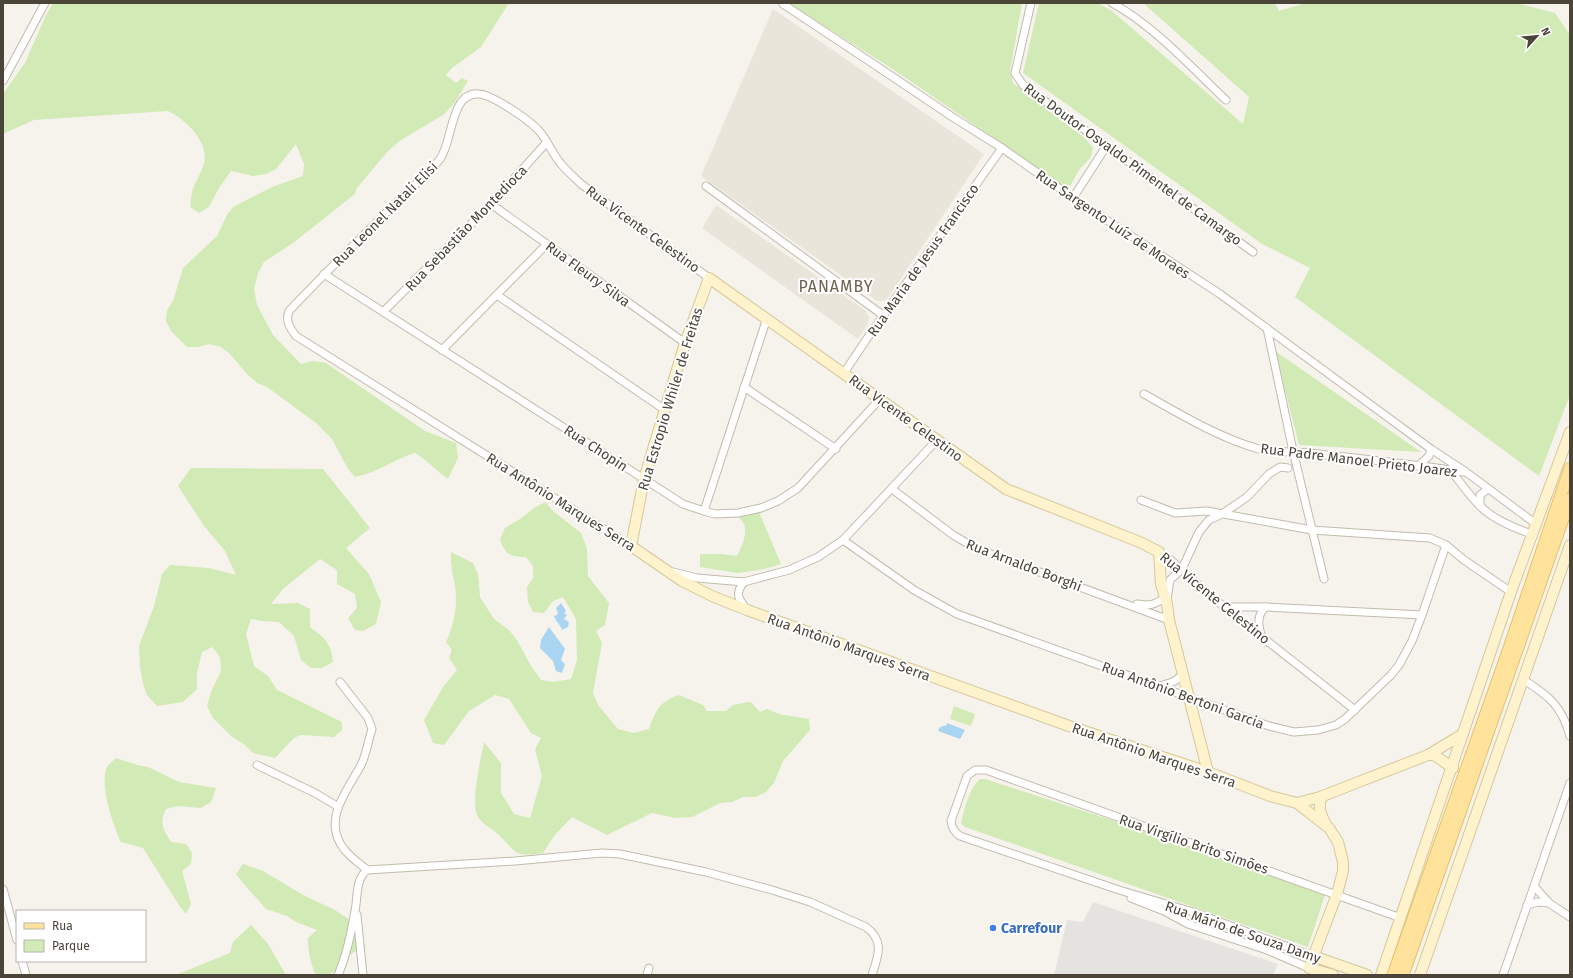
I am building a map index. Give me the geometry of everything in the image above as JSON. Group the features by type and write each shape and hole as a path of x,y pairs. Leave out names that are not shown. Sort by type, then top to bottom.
{"main road":[{"path":"1394,975 1506,657 1570,468"},
{"path":"1403,975 1570,499"}],"street":[{"path":"3,81 45,3"},
{"name":"Rua Doutor Osvaldo Pimentel de Camargo","path":"1031,3 1015,73 1022,85 1253,252"},
{"path":"1112,3 1124,9 1150,29 1226,100"},
{"name":"Rua Sargento Luíz de Moraes","path":"783,4 882,68 954,118 1002,148 1073,198 1220,294 1434,451 1466,472 1523,516 1534,529"},
{"name":"Rua Vicente Celestino","path":"480,94 492,97 529,122 540,132 557,159 566,170 581,184 709,278 1006,489 1142,543 1159,552 1182,569 1224,607 1355,710"},
{"name":"Rua Leonel Natali Elisi","path":"289,311 324,274 441,158 457,108 468,96 480,94"},
{"name":"Rua Sebastião Montedioca","path":"383,312 491,204 547,142"},
{"path":"1073,198 1107,146"},
{"name":"Rua Maria de Jesus Francisco","path":"844,373 1002,148"},
{"path":"706,186 884,316"},
{"name":"Rua Fleury Silva","path":"491,204 685,343"},
{"path":"442,350 547,244"},
{"name":"Rua Chopin","path":"324,274 683,504 715,514 738,513 761,508 778,501 798,488 836,449 880,399"},
{"name":"Rua Estropio Whiler de Freitas","path":"631,546 644,479 685,343 709,278"},
{"path":"497,295 665,410"},
{"name":"Rua Antônio Marques Serra","path":"289,311 287,320 296,336 697,589 747,610 1069,726 1208,772 1270,796 1297,803 1326,825 1338,842 1343,862 1343,871 1337,894 1309,968"},
{"path":"704,511 767,318"},
{"path":"1267,328 1293,451 1324,578"},
{"path":"744,387 836,449"},
{"name":"Rua Padre Manoel Prieto Joarez","path":"1144,394 1185,416 1244,444 1261,449 1293,451 1466,472"},
{"path":"1382,975 1453,768 1511,592 1570,432"},
{"path":"668,571 697,578 744,582 802,565 818,557 844,540 937,440"},
{"path":"1418,466 1434,451"},
{"name":"Rua Sargento Luíz de Moraes","path":"1434,451 1480,506 1493,517 1509,525 1534,529"},
{"path":"1166,601 1170,580 1182,569 1199,532 1209,520 1222,514 1247,497 1269,474 1280,467 1288,468"},
{"name":"Rua Arnaldo Borghi","path":"892,489 953,535 977,549 1169,620"},
{"path":"1480,506 1480,495 1488,489"},
{"path":"1141,500 1175,514 1207,511 1312,530 1430,538 1446,546 1511,592"},
{"path":"1509,525 1519,524 1523,520 1523,516"},
{"name":"Rua Antônio Bertoni Garcia","path":"844,540 914,590 957,614 1269,726 1294,732 1318,730 1336,725 1355,710 1391,675 1399,665 1412,641 1446,546"},
{"path":"1420,975 1570,545"},
{"path":"1159,552 1161,584 1169,620 1190,697 1208,772"},
{"path":"744,582 740,586 738,598 747,610"},
{"name":"Rua Arnaldo Borghi","path":"1123,602 1148,606 1166,601"},
{"path":"1224,607 1265,607 1422,614"},
{"path":"1261,636 1258,622 1261,611 1265,607"},
{"path":"1159,686 1175,682 1180,678 1183,671"},
{"path":"1524,680 1547,694 1568,720 1570,736"},
{"path":"340,682 368,718 372,729 361,767 354,775 337,806 334,824 338,841 350,856 367,870"},
{"path":"1297,803 1322,796 1428,755 1463,734"},
{"path":"1428,755 1434,755 1453,768"},
{"path":"258,765 310,790 337,806"},
{"name":"Rua Virgílio Brito Simões","path":"951,821 967,776 975,770 986,770 1402,918"},
{"path":"1503,975 1527,905 1567,801 1570,783"},
{"path":"1322,796 1318,803 1326,825"},
{"name":"Rua Mário de Souza Damy","path":"951,821 952,828 955,833 960,836 1120,890 1193,912 1366,975"},
{"path":"338,975 342,965 356,909 359,881 363,873 367,870 515,861 602,853 640,857 706,872 810,902 872,932 879,947 872,975"},
{"path":"1534,886 1549,903 1570,917"},
{"path":"3,889 16,936"},
{"name":"Rua Mário de Souza Damy","path":"1120,890 1130,897 1164,911 1188,924 1267,950 1309,968 1333,975"},
{"path":"1527,905 1538,902 1549,903"},
{"path":"356,909 363,975"},
{"path":"1266,939 1276,954"},
{"path":"22,962 26,975"}],"shaded area":[{"path":"773,9 984,154 888,298 883,301 877,301 701,176"},
{"path":"716,205 866,311 869,317 868,324 858,339 702,228"},
{"path":"1093,902 1278,964 1273,975 1054,975 1067,920 1083,922"}],"green space":[{"path":"53,3 509,3 481,47 452,68 446,75 456,83 462,78 468,81 453,105 443,115 401,140 388,151 356,189 355,194 293,243 264,262 258,273 254,289 257,305 273,335 301,364 313,361 326,363 425,431 456,443 458,458 448,479 415,453 371,472 355,477 348,469 332,439 316,423 267,387 257,383 230,354 221,347 209,344 199,347 187,347 171,331 166,321 167,310 173,301 183,268 217,236 227,215 233,207 272,187 303,176 304,164 296,144 276,169 266,174 253,176 231,171 219,188 209,207 199,213 190,207 192,191 204,163 205,155 203,147 199,139 188,125 182,119 168,111 34,120 3,134 3,94 25,63 46,15"},
{"path":"788,3 1022,3 1010,71 1013,83 1086,139 1093,148 1091,157 1079,170 1070,186 1064,186 891,68"},
{"path":"1039,3 1098,3 1112,11 1243,124 1249,97 1143,3 1275,3 1279,11 1305,3 1516,3 1555,13 1570,35 1570,395 1539,476 1295,297 1310,268 1262,244 1023,73"},
{"path":"1275,351 1421,452 1299,445"},
{"path":"191,468 323,469 370,528 346,548 369,574 381,602 376,624 363,631 355,630 348,618 357,608 355,594 337,584 337,570 320,559 283,589 271,604 298,603 310,609 310,627 320,634 329,645 333,662 322,668 311,668 301,660 294,636 279,622 251,619 246,634 254,666 268,676 277,690 342,722 342,730 334,737 300,735 293,739 275,758 253,753 245,745 231,736 213,718 207,706 211,692 221,671 220,657 212,647 202,652 197,673 197,689 183,702 157,706 147,695 143,684 140,667 139,646 154,606 162,574 170,565 209,568 236,575 225,551 204,526 178,486"},
{"path":"545,502 553,511 581,533 587,549 588,576 609,603 605,625 596,631 602,643 593,693 598,705 618,729 634,733 649,729 659,708 667,701 679,695 703,705 707,711 726,711 733,705 748,702 752,703 760,712 767,709 779,714 809,719 810,730 783,761 774,783 766,792 755,797 743,797 732,802 720,803 692,817 675,818 652,813 607,835 572,817 554,836 543,853 527,855 517,853 497,833 480,820 476,810 475,801 484,742 501,763 501,793 514,814 530,818 542,776 535,749 541,738 531,733 509,699 495,695 469,711 444,745 433,743 424,720 443,687 457,670 449,658 452,650 446,642 456,608 456,593 451,565 451,552 473,563 478,574 480,597 494,619 509,630 517,640 531,666 541,680 553,682 571,679 577,660 576,619 563,597 553,601 544,613 533,612 528,602 527,587 533,578 533,566 526,557 508,554 500,539 505,528"},
{"path":"759,512 781,564 765,569 737,573 700,567 700,554 737,556 744,541 745,528 742,521 737,516"},
{"path":"954,706 975,714 971,726 950,719"},
{"path":"116,758 148,767 179,782 216,788 211,802 201,808 178,806 166,809 162,822 164,830 171,842 186,844 192,853 191,864 182,871 191,904 186,914 143,848 121,842 114,826 108,804 105,784 107,767"},
{"path":"980,779 985,779 1151,833 1325,895 1308,947 965,827 961,824 965,806 970,793"},
{"path":"243,864 263,871 305,896 335,910 354,923 366,948 351,954 333,972 329,974 316,975 312,966 308,948 308,938 317,930 296,922 287,916 266,909 236,874"},
{"path":"251,925 268,944 286,975 166,975 178,974 230,953 233,942"}],"water":[{"path":"561,603 566,611 564,613 567,615 564,619 569,622 568,627 562,630 554,616 557,615 558,613 556,608"},
{"path":"549,627 565,649 561,660 565,664 562,673 556,671 553,661 540,648 541,640"},
{"path":"947,723 965,730 960,739 938,731 940,727 947,725"}],"place":[{"name":"Carrefour","path":"993,928"}],"district":[{"name":"PANAMBY","path":"836,286"}]}
